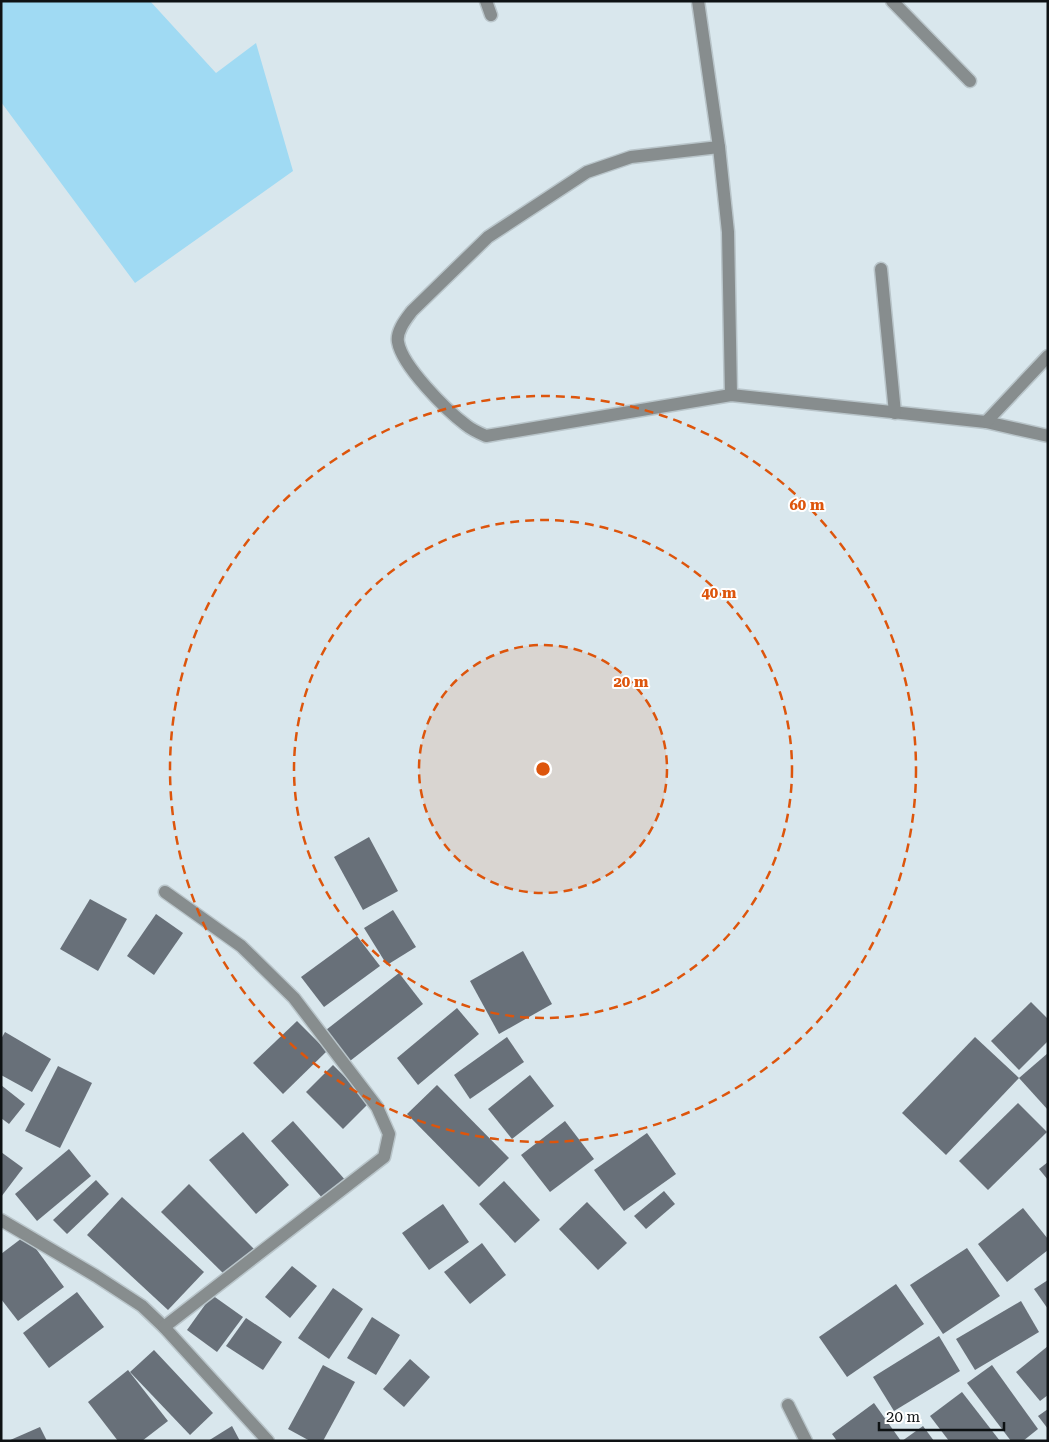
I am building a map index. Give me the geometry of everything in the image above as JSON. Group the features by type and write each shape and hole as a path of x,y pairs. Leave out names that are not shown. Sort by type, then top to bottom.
{"street":[{"path":"486,1 491,15"},
{"path":"698,1 720,147 728,232 731,395"},
{"path":"892,1 970,81"},
{"path":"720,147 631,157 587,172 488,238 412,311 402,325 397,341 413,372 467,426 486,436 731,395 986,422 1048,436"},
{"path":"881,269 895,413"},
{"path":"986,422 1048,356"},
{"path":"164,1327 384,1157 389,1134 378,1107 294,998 241,946 165,892"},
{"path":"1,1220 142,1306 164,1327 268,1441"},
{"path":"788,1405 806,1441"}],"shaded area":[{"path":"1,1 150,1 216,73 256,43 293,171 135,283 1,102"}],"building":[{"path":"369,837 398,891 363,910 334,857"},
{"path":"90,899 127,919 98,971 60,949"},
{"path":"393,910 416,947 387,965 364,928"},
{"path":"156,914 183,933 154,975 127,956"},
{"path":"357,936 380,966 324,1007 301,977"},
{"path":"523,951 552,1004 499,1034 470,981"},
{"path":"399,973 423,1004 350,1061 326,1030"},
{"path":"1031,1002 1048,1019 1048,1041 1019,1070 991,1041"},
{"path":"457,1008 479,1034 418,1085 397,1058"},
{"path":"297,1021 327,1051 283,1094 253,1063"},
{"path":"5,1032 51,1059 32,1092 1,1075 1,1039"},
{"path":"507,1037 524,1062 470,1099 454,1075"},
{"path":"975,1037 1019,1078 946,1155 902,1113"},
{"path":"1048,1053 1048,1110 1019,1078"},
{"path":"333,1065 370,1102 343,1129 306,1092"},
{"path":"58,1066 92,1083 60,1148 25,1131"},
{"path":"530,1075 554,1106 512,1139 488,1109"},
{"path":"1,1085 25,1104 9,1124 1,1118"},
{"path":"437,1085 509,1158 479,1187 407,1114"},
{"path":"1018,1103 1047,1132 988,1190 959,1161"},
{"path":"293,1121 347,1182 325,1201 271,1141"},
{"path":"565,1121 594,1159 550,1192 521,1155"},
{"path":"243,1132 289,1185 256,1214 209,1160"},
{"path":"647,1133 676,1174 624,1211 594,1170"},
{"path":"69,1149 91,1176 37,1221 15,1194"},
{"path":"1,1152 23,1168 1,1197"},
{"path":"1048,1162 1048,1180 1039,1169"},
{"path":"96,1180 109,1194 67,1234 53,1220"},
{"path":"504,1181 540,1220 515,1243 479,1204"},
{"path":"189,1184 254,1249 226,1276 161,1212"},
{"path":"664,1191 675,1204 646,1229 634,1216"},
{"path":"122,1197 204,1272 168,1310 87,1235"},
{"path":"587,1202 627,1243 598,1270 559,1229"},
{"path":"443,1204 469,1242 429,1270 402,1233"},
{"path":"1023,1208 1048,1239 1048,1250 1007,1282 978,1244"},
{"path":"26,1235 64,1287 18,1321 1,1299 1,1254"},
{"path":"482,1243 506,1275 470,1304 444,1272"},
{"path":"967,1248 1000,1296 943,1334 910,1285"},
{"path":"292,1266 317,1286 290,1318 265,1297"},
{"path":"1048,1280 1048,1309 1034,1289"},
{"path":"896,1284 924,1324 847,1377 819,1337"},
{"path":"333,1288 363,1309 329,1359 298,1338"},
{"path":"77,1292 104,1327 49,1368 23,1333"},
{"path":"212,1295 243,1317 217,1352 187,1330"},
{"path":"1021,1301 1039,1332 975,1370 956,1339"},
{"path":"372,1317 400,1335 376,1375 347,1358"},
{"path":"246,1318 282,1342 263,1370 226,1346"},
{"path":"939,1336 960,1371 894,1411 873,1377"},
{"path":"1048,1346 1048,1395 1040,1401 1016,1372"},
{"path":"154,1350 213,1413 190,1435 130,1372"},
{"path":"410,1359 430,1377 404,1407 383,1389"},
{"path":"323,1365 355,1382 323,1441 310,1441 288,1429"},
{"path":"992,1365 1038,1429 1023,1441 1011,1441 967,1383"},
{"path":"128,1370 168,1421 142,1441 118,1441 88,1402"},
{"path":"962,1392 1000,1441 949,1441 930,1416"},
{"path":"874,1403 901,1441 837,1441 832,1434"},
{"path":"1048,1409 1048,1429 1038,1416"},
{"path":"232,1426 240,1441 208,1441"},
{"path":"923,1426 934,1441 902,1441"},
{"path":"40,1427 47,1441 8,1441"}]}
